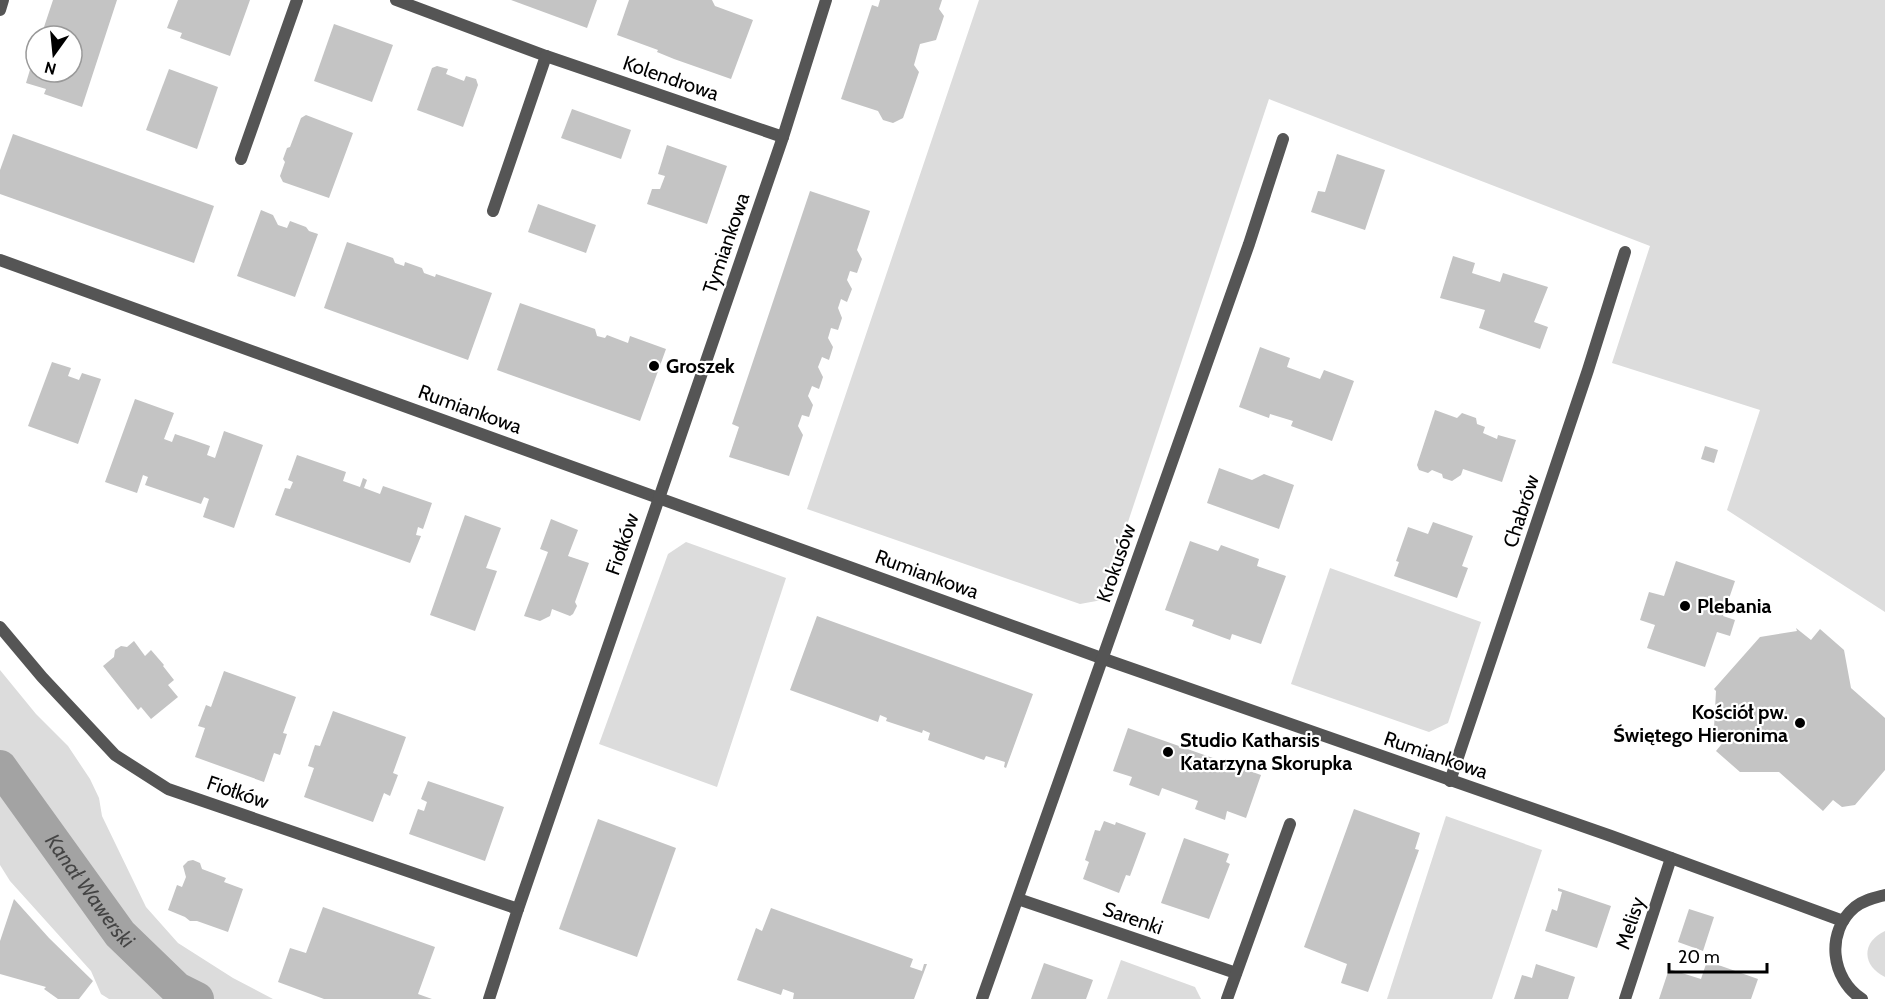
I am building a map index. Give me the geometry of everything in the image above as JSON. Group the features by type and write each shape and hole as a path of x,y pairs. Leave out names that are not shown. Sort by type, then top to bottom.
{"street":[{"path":"0,10 3,0"},
{"path":"241,159 297,0"},
{"name":"Kolendrowa","path":"396,0 546,56 783,137"},
{"name":"Tymiankowa","path":"659,498 783,137 826,0"},
{"path":"493,211 546,56"},
{"name":"Krokusów","path":"982,999 1249,244 1283,139"},
{"name":"Chabrów","path":"1450,781 1588,370 1625,252"},
{"name":"Rumiankowa","path":"0,260 1104,658 1843,921"},
{"name":"Fiołków","path":"489,999 659,498"},
{"name":"Fiołków","path":"0,627 42,677 115,755 168,789 518,909"},
{"path":"1227,999 1290,824"},
{"name":"Melisy","path":"1625,999 1671,858"},
{"path":"1855,997 1841,977 1835,958 1836,939 1843,921 1855,908 1870,899 1885,895"},
{"name":"Sarenki","path":"1018,899 1236,974"}],"shaded area":[{"path":"979,0 1885,0 1885,612 1727,510 1760,410 1612,363 1650,246 1269,99 1102,600 1080,604 807,509"},
{"path":"686,542 786,578 717,787 599,744 668,554"},
{"path":"1330,568 1481,622 1448,723 1429,732 1291,684"},
{"path":"0,670 36,714 68,746 90,779 99,798 102,816 146,907 178,943 233,978 273,999 109,999 101,994 91,971 10,881 0,865"},
{"path":"1446,816 1542,850 1492,999 1387,999"},
{"path":"1885,931 1885,977 1872,967 1867,954 1872,941"},
{"path":"1121,960 1195,987 1201,999 1107,999"}],"building":[{"path":"53,0 117,0 82,107 44,94 46,89 29,84 84,84 84,24 45,24"},
{"path":"178,0 250,0 230,56 180,38 182,33 167,28"},
{"path":"511,0 597,0 587,28"},
{"path":"629,0 712,0 715,6 753,20 731,79 674,59 657,52 658,50 617,35"},
{"path":"880,0 942,0 939,9 944,16 936,40 920,44 914,65 919,72 903,118 893,123 883,120 878,111 841,99 872,5 878,7"},
{"path":"334,24 393,45 372,102 314,81"},
{"path":"437,66 448,69 446,74 464,81 466,76 476,79 478,85 463,127 417,110 432,68"},
{"path":"169,69 218,87 197,149 146,130"},
{"path":"572,109 631,130 621,159 561,138"},
{"path":"306,115 353,133 329,198 283,182 280,176 287,148 290,147 301,118"},
{"path":"13,134 214,206 194,263 0,194 0,170"},
{"path":"667,145 727,166 707,224 647,204 652,189 660,189 665,176 658,174"},
{"path":"1337,154 1385,170 1365,230 1311,212 1318,191 1325,192"},
{"path":"810,191 870,211 857,250 862,259 857,273 850,271 847,280 852,289 847,302 841,299 838,308 842,318 838,330 831,328 828,338 833,347 829,360 822,357 818,367 823,377 819,389 812,386 808,396 813,405 809,417 802,415 798,426 803,435 789,476 729,457 739,427 732,424"},
{"path":"538,204 596,225 586,253 528,232"},
{"path":"261,210 273,215 278,225 287,228 290,221 318,234 295,297 237,276"},
{"path":"347,242 393,258 395,263 404,266 405,262 422,268 424,273 435,277 436,274 492,293 468,360 324,308"},
{"path":"1453,256 1475,263 1472,273 1500,282 1503,273 1548,287 1534,322 1548,327 1540,349 1479,328 1485,310 1440,298"},
{"path":"520,303 595,329 597,336 605,338 607,335 628,343 630,336 666,349 640,421 497,370"},
{"path":"1260,347 1290,358 1287,367 1320,379 1324,370 1354,381 1332,441 1291,426 1293,421 1270,414 1269,418 1239,407"},
{"path":"52,362 71,368 68,376 79,380 82,373 101,379 78,444 28,426"},
{"path":"135,399 174,413 164,439 172,442 175,434 210,446 207,455 215,458 224,431 263,445 234,528 203,517 209,499 204,497 201,504 145,485 148,477 143,475 137,493 105,482"},
{"path":"1435,410 1457,418 1462,413 1476,418 1477,424 1485,427 1483,433 1497,439 1498,435 1516,440 1502,482 1463,469 1461,475 1452,481 1432,470 1428,473 1419,470 1417,465"},
{"path":"1705,446 1718,450 1714,463 1701,459"},
{"path":"297,455 346,472 343,481 360,487 363,478 367,480 364,488 380,494 383,486 432,503 423,529 418,527 416,535 421,536 410,563 275,515 285,488 290,489 293,482 288,480"},
{"path":"1219,468 1252,480 1264,474 1294,485 1279,529 1207,503"},
{"path":"465,515 501,528 486,568 497,571 475,631 430,615"},
{"path":"551,519 578,530 568,556 589,563 573,614 570,616 552,609 550,616 540,621 524,616 548,552 540,549"},
{"path":"1433,522 1473,536 1462,566 1468,568 1457,598 1394,576 1399,562 1396,561 1408,527 1428,534"},
{"path":"1190,541 1218,551 1221,545 1259,559 1257,566 1286,576 1261,644 1232,634 1230,640 1192,626 1194,620 1165,610"},
{"name":"Plebania","path":"1676,561 1735,581 1723,616 1735,620 1730,636 1717,632 1705,667 1647,648 1655,625 1640,620 1649,592 1664,596"},
{"path":"817,616 1033,694 1006,768 1004,767 1005,762 986,756 984,760 928,740 930,733 923,730 922,733 886,721 887,718 880,715 878,722 790,690"},
{"name":"Kościół pw. Świętego Hieronima","path":"1796,628 1811,640 1820,629 1844,650 1851,688 1885,718 1885,770 1855,805 1842,807 1833,800 1823,811 1779,772 1740,772 1716,751 1725,740 1711,728 1714,728 1716,691 1714,689 1760,637 1797,631"},
{"path":"134,641 145,656 151,650 164,665 174,680 168,685 178,697 151,719 141,707 138,710 103,666 114,657 115,650 121,646 127,647"},
{"path":"224,671 296,697 283,733 287,734 280,755 274,753 264,782 195,757 205,728 198,726 206,705 211,707"},
{"path":"333,711 406,737 393,773 398,775 390,796 384,793 373,822 304,797 314,768 308,766 315,745 320,746"},
{"path":"1128,728 1261,775 1246,818 1227,811 1225,820 1195,809 1198,801 1162,788 1159,796 1129,785 1132,777 1113,771"},
{"path":"428,781 504,807 485,861 409,834 418,809 424,811 427,802 421,799"},
{"path":"1354,809 1420,833 1415,849 1419,850 1368,992 1341,983 1347,964 1304,947"},
{"path":"598,819 676,848 637,957 559,929"},
{"path":"1104,821 1115,825 1116,822 1146,833 1130,876 1126,875 1119,893 1083,879 1089,862 1085,860 1095,830 1100,831"},
{"path":"1184,838 1229,854 1226,862 1230,864 1209,919 1161,903"},
{"path":"193,860 200,863 202,869 226,878 224,882 243,889 228,932 197,921 190,921 168,910 177,885 182,887 186,877 183,866"},
{"path":"1558,888 1611,906 1597,948 1545,931 1552,909 1557,911 1562,892 1558,891"},
{"path":"14,899 49,938 93,981 79,999 58,999 44,989 46,987 0,974 0,941"},
{"path":"323,907 435,947 418,994 432,999 324,999 278,982 290,948 306,953"},
{"path":"771,908 913,959 910,967 922,971 924,964 927,964 914,999 793,999 794,993 783,989 781,995 737,980 756,928 762,931"},
{"path":"1689,909 1714,917 1703,951 1678,942"},
{"path":"1707,961 1758,979 1751,999 1659,999 1669,969 1701,979"},
{"path":"1044,963 1093,980 1086,999 1031,999"},
{"path":"1536,964 1575,977 1568,999 1514,999 1522,975 1532,978"}],"waterway":[{"name":"Kanał Wawerski","path":"0,767 120,934 177,989 197,999"}],"place":[{"name":"Groszek","path":"654,366"},
{"name":"Plebania","path":"1685,606"},
{"name":"Kościół pw. Świętego Hieronima","path":"1800,723"},
{"name":"Studio Katharsis Katarzyna Skorupka","path":"1168,752"}]}
